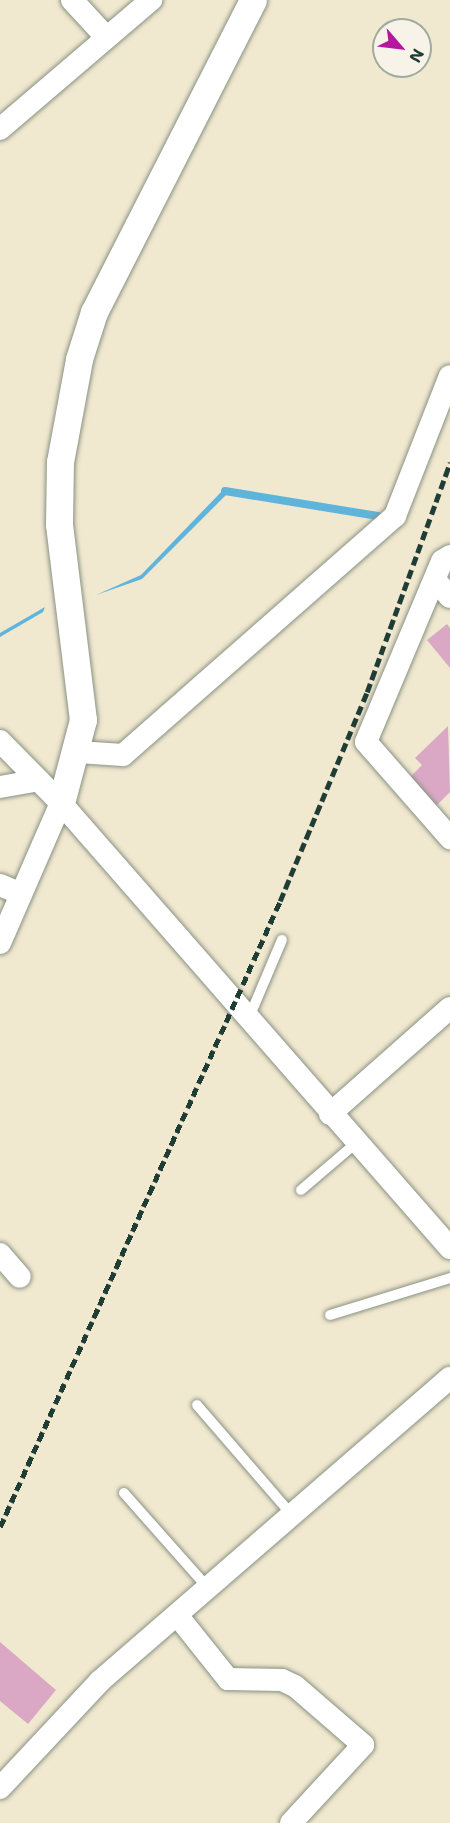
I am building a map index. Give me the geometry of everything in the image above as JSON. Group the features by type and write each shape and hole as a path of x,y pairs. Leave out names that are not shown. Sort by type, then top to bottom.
{"street":[{"path":"72,0 106,37"},
{"path":"0,129 151,0"},
{"path":"0,943 61,803 78,752 82,720 59,524 60,462 80,359 94,312 246,3"},
{"path":"78,752 123,755 394,516 450,376"},
{"path":"450,539 445,574 366,742 450,838"},
{"path":"0,741 61,803 330,1114 450,1248"},
{"path":"0,787 38,780"},
{"path":"0,885 21,894"},
{"path":"330,1114 450,1008"},
{"path":"0,1254 20,1277"},
{"path":"0,1788 100,1682 450,1378"},
{"path":"177,1615 228,1679 282,1680 295,1686 363,1744 291,1823"}],"lane":[{"path":"248,1020 282,940"},
{"path":"301,1190 356,1143"},
{"path":"330,1315 450,1278"},
{"path":"197,1405 292,1515"},
{"path":"124,1493 208,1588"}],"water":[{"path":"224,489 227,494 142,579 96,595 141,575"},
{"path":"45,607 43,612 0,637 0,633"}],"building":[{"path":"447,624 450,628 450,668 427,640"},
{"path":"448,726 450,792 436,806 409,778 422,765 415,758"},
{"path":"0,1642 56,1690 28,1724 0,1701"}],"waterway":[{"path":"225,491 378,516"}],"railway":[{"path":"0,1527 280,901 367,692 450,463"}]}
